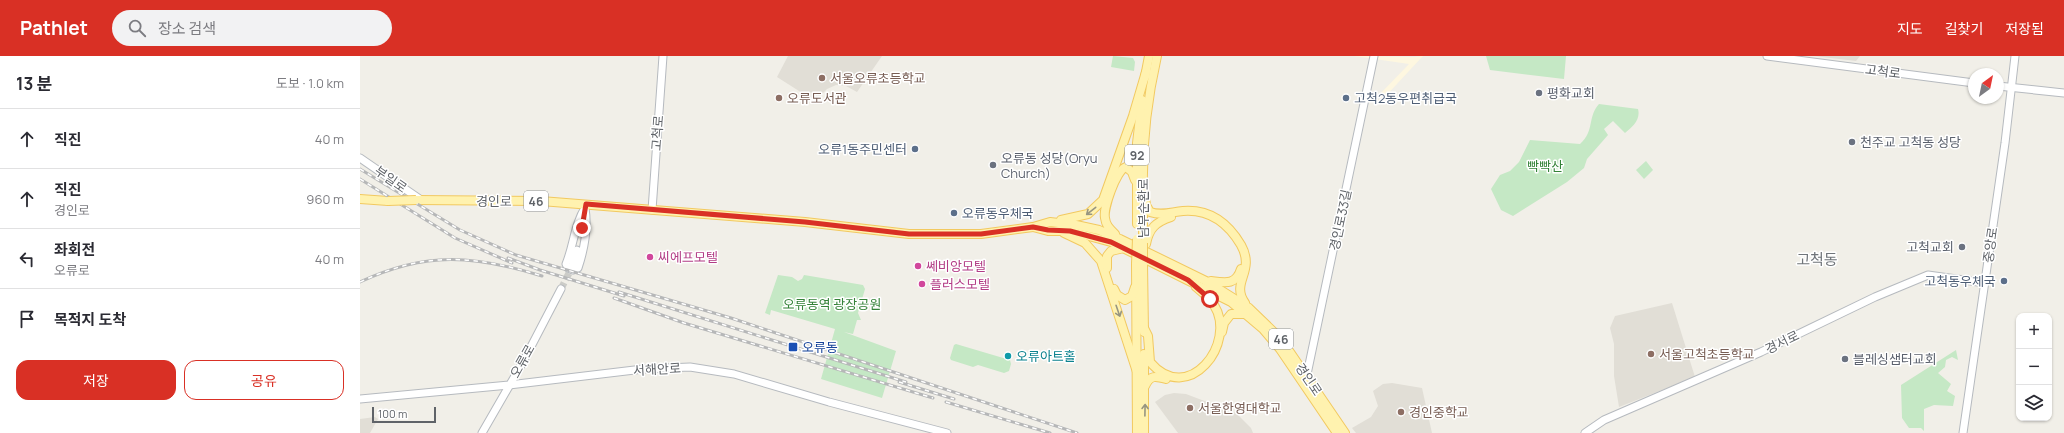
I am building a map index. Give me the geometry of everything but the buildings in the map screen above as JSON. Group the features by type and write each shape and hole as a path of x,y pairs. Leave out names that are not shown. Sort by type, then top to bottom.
{"main road":[{"name":"고척로","path":"652,210 663,56"},
{"name":"남부순환로","path":"1144,433 1141,386 1138,375 1136,282 1140,264 1142,242 1137,143 1149,56"},
{"name":"남부순환로","path":"1140,183 1146,110 1157,56"},
{"name":"경인로33길","path":"1304,384 1374,56"},
{"name":"고척로","path":"1768,56 1968,82"},
{"name":"중앙로","path":"1963,433 1985,283 2015,56"},
{"path":"1050,222 1088,214 1103,200 1133,116 1146,72"},
{"path":"2004,87 2064,93"},
{"name":"부일로","path":"360,158 419,200"},
{"path":"1120,238 1108,228 1104,216 1112,189 1120,170 1126,167 1132,172 1140,183 1146,205 1150,212 1164,215 1183,211 1206,213 1216,217 1230,230 1243,250 1246,258 1246,268 1239,288 1240,296 1248,311 1231,314 1227,318 1224,323 1221,344 1212,364 1205,371 1187,380 1177,381 1154,376 1141,386"},
{"name":"경인로","path":"360,199 388,201 541,201 585,206 805,222 909,234 981,234 1033,227 1050,222 1076,225 1120,238 1206,281 1248,311 1281,339 1346,433"},
{"path":"585,206 586,223 581,260 578,268 573,270 568,268 566,264 573,248 578,219 585,206"},
{"path":"572,267 580,238 585,206"},
{"path":"1142,242 1151,229 1164,219 1185,215 1213,221 1228,232 1235,242 1240,251 1242,265 1238,276 1229,283 1206,281"},
{"name":"경인로","path":"1033,227 1048,230 1070,231 1097,237 1124,248 1248,311 1280,350 1337,433"},
{"path":"1056,230 1085,243 1101,261 1138,375"},
{"path":"1124,248 1111,252 1106,260 1117,295 1125,300 1130,299 1136,282"},
{"name":"남부순환로","path":"1137,433 1144,328 1140,264"},
{"name":"경서로","path":"1585,433 1604,420 1760,352 1876,297 1928,275 1985,283"},
{"path":"1144,328 1148,336 1150,362 1162,374 1169,376 1187,376 1203,368 1209,363 1217,342 1218,316 1210,299 1188,280"},
{"name":"오류로","path":"482,433 561,289"},
{"name":"서해안로","path":"360,399 509,385 654,368 690,367 717,370 752,378 829,402 947,433"},
{"path":"1133,433 1137,418"}],"shaded area":[{"name":"서울오류초등학교","path":"788,56 882,56 857,92 846,86 836,85 827,89 818,98 810,98 777,77"},
{"path":"1354,56 1423,56 1383,99 1378,96 1409,64"},
{"path":"1814,56 1860,56 1856,61"},
{"name":"서울고척초등학교","path":"1672,303 1695,377 1619,407 1614,376 1614,344 1610,328 1615,316"},
{"name":"경인중학교","path":"1392,383 1422,388 1432,433 1356,433 1352,428 1371,417 1378,406 1373,391 1383,384"},
{"name":"서울한영대학교","path":"1174,393 1186,394 1236,413 1251,428 1253,433 1178,433 1155,402 1165,395"},
{"path":"375,417 378,419 370,433 360,433 360,419"}],"green space":[{"path":"1113,56 1133,58 1135,62 1134,71 1111,67"},
{"path":"1486,56 1566,56 1564,79 1490,70"},
{"name":"빡빡산","path":"1599,104 1638,109 1639,113 1637,120 1625,133 1613,121 1604,129 1608,135 1587,159 1584,168 1567,182 1513,216 1501,210 1491,189 1500,175 1510,171 1519,162 1530,140 1580,144 1588,134 1593,114"},
{"path":"1646,161 1653,170 1644,179 1636,170"},
{"name":"오류동역 광장공원","path":"778,275 792,277 798,281 802,279 804,275 863,285 865,289 858,313 861,320 857,320 853,334 844,332 896,351 882,398 821,379 835,329 771,310 770,315 765,313"},
{"path":"956,344 1010,360 1011,364 1009,371 1004,373 978,365 973,367 951,360 950,358 954,345"},
{"path":"1956,350 1958,360 1952,357 1946,360 1945,367 1938,373 1951,384 1947,391 1955,396 1953,406 1934,405 1924,409 1924,431 1921,428 1909,428 1902,418 1901,385"}],"tunnel":[{"path":"561,289 572,267"}],"railway":[{"path":"360,169 460,230 516,255 731,318 1077,433"},
{"path":"360,179 455,238 512,263"},
{"path":"508,258 540,270 624,296"},
{"path":"360,282 384,272 407,265 429,261 450,260 472,260 517,269 542,276"},
{"path":"619,292 906,382"},
{"path":"614,298 684,323 933,398"},
{"path":"899,382 954,399"},
{"path":"946,402 1050,433"}],"place":[{"name":"서울오류초등학교","path":"822,78"},
{"name":"평화교회","path":"1539,93"},
{"name":"오류도서관","path":"779,98"},
{"name":"고척2동우편취급국","path":"1346,98"},
{"name":"천주교 고척동 성당","path":"1852,142"},
{"name":"오류1동주민센터","path":"915,149"},
{"name":"오류동 성당(Oryu Church)","path":"993,165"},
{"name":"오류동우체국","path":"954,213"},
{"name":"고척교회","path":"1962,247"},
{"name":"씨에프모텔","path":"650,257"},
{"name":"쎄비앙모텔","path":"918,266"},
{"name":"고척동우체국","path":"2004,281"},
{"name":"플러스모텔","path":"922,284"},
{"name":"오류동","path":"793,347"},
{"name":"서울고척초등학교","path":"1651,354"},
{"name":"오류아트홀","path":"1008,356"},
{"name":"블레싱샘터교회","path":"1845,359"},
{"name":"서울한영대학교","path":"1190,408"},
{"name":"경인중학교","path":"1401,412"}],"district":[{"name":"고척동","path":"1817,259"}],"route":[{"path":"582,228 586,204 764,220 805,222 909,234 967,235 1000,233 1033,227 1048,230 1070,231 1097,237 1111,242 1188,280 1210,299"}]}
